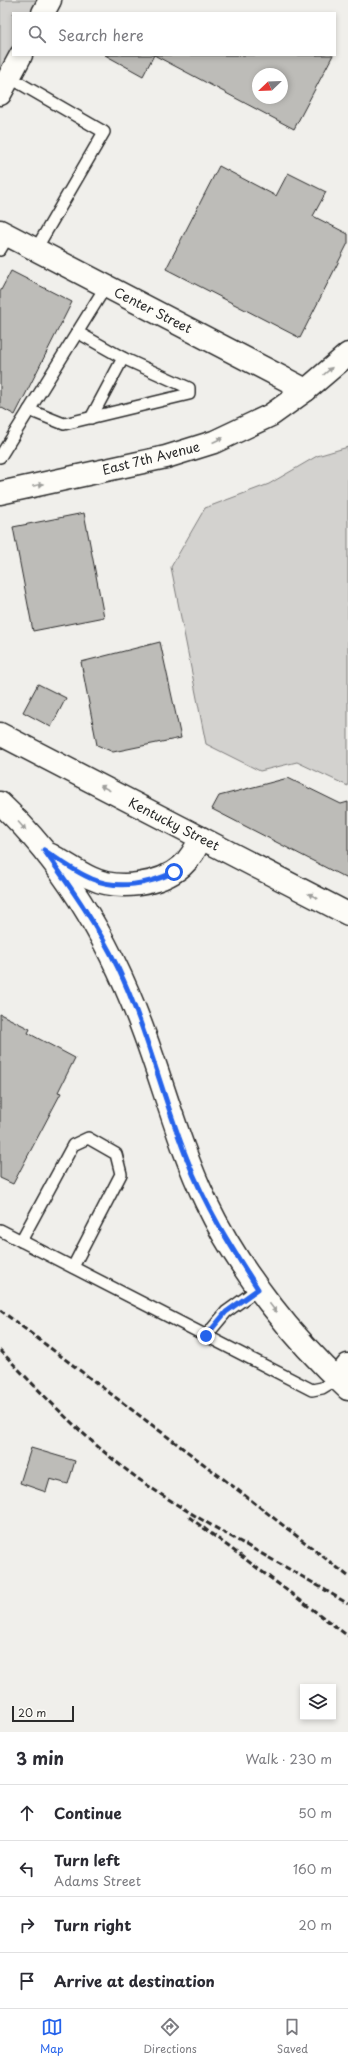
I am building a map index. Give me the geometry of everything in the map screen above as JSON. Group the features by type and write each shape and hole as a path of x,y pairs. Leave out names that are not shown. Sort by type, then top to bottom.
{"main road":[{"path":"44,12 50,0"},
{"path":"5,86 20,56"},
{"name":"Center Street","path":"3,238 36,249 306,390"},
{"name":"East 7th Avenue","path":"0,493 166,457 214,442 270,415 306,390 348,354"},
{"name":"Kentucky Street","path":"0,734 348,914"},
{"path":"0,803 44,850 81,902 118,968 144,1033 187,1158 206,1203 229,1244 258,1289 277,1314 344,1378"},
{"path":"44,850 92,879 112,884 131,884 159,878 174,872 193,854 201,838"}],"lane":[{"path":"5,86 104,132 36,249"},
{"path":"1,453 106,286"},
{"path":"29,410 64,424 189,394 189,388 123,358 77,332"},
{"path":"91,418 123,358"},
{"path":"21,1241 73,1145 88,1138 116,1154 121,1174 73,1267"},
{"path":"0,1230 312,1390 322,1388 344,1378"},
{"path":"206,1336 226,1312 258,1289"}],"shaded area":[{"path":"0,0 50,0 44,12 12,12 13,56 0,94"},
{"path":"348,447 348,786 297,762 260,771 206,744 171,567 205,508 269,484 317,456"}],"building":[{"path":"107,56 153,56 143,76"},
{"path":"156,56 332,56 294,129"},
{"path":"219,166 276,196 288,173 326,192 313,216 348,234 348,243 300,338 166,269"},
{"path":"11,271 72,302 15,415 0,407 0,292"},
{"path":"84,513 104,617 33,631 13,527"},
{"path":"160,642 181,738 113,752 97,745 81,662"},
{"path":"38,684 66,698 51,727 23,712"},
{"path":"288,778 341,804 348,802 348,879 212,809 219,796"},
{"path":"0,1014 30,1029 28,1033 75,1058 58,1092 61,1093 13,1184 0,1178"},
{"path":"31,1448 75,1461 68,1484 50,1479 46,1492 20,1483"}],"railway":[{"path":"0,1310 234,1487 348,1576"},
{"path":"0,1350 90,1440 129,1472 198,1518 348,1604"},
{"path":"189,1517 348,1636"}],"route":[{"path":"174,872 150,881 131,884 112,884 92,879 44,850 81,902 118,968 144,1033 187,1158 206,1203 229,1244 258,1289 226,1312 206,1336"}]}
